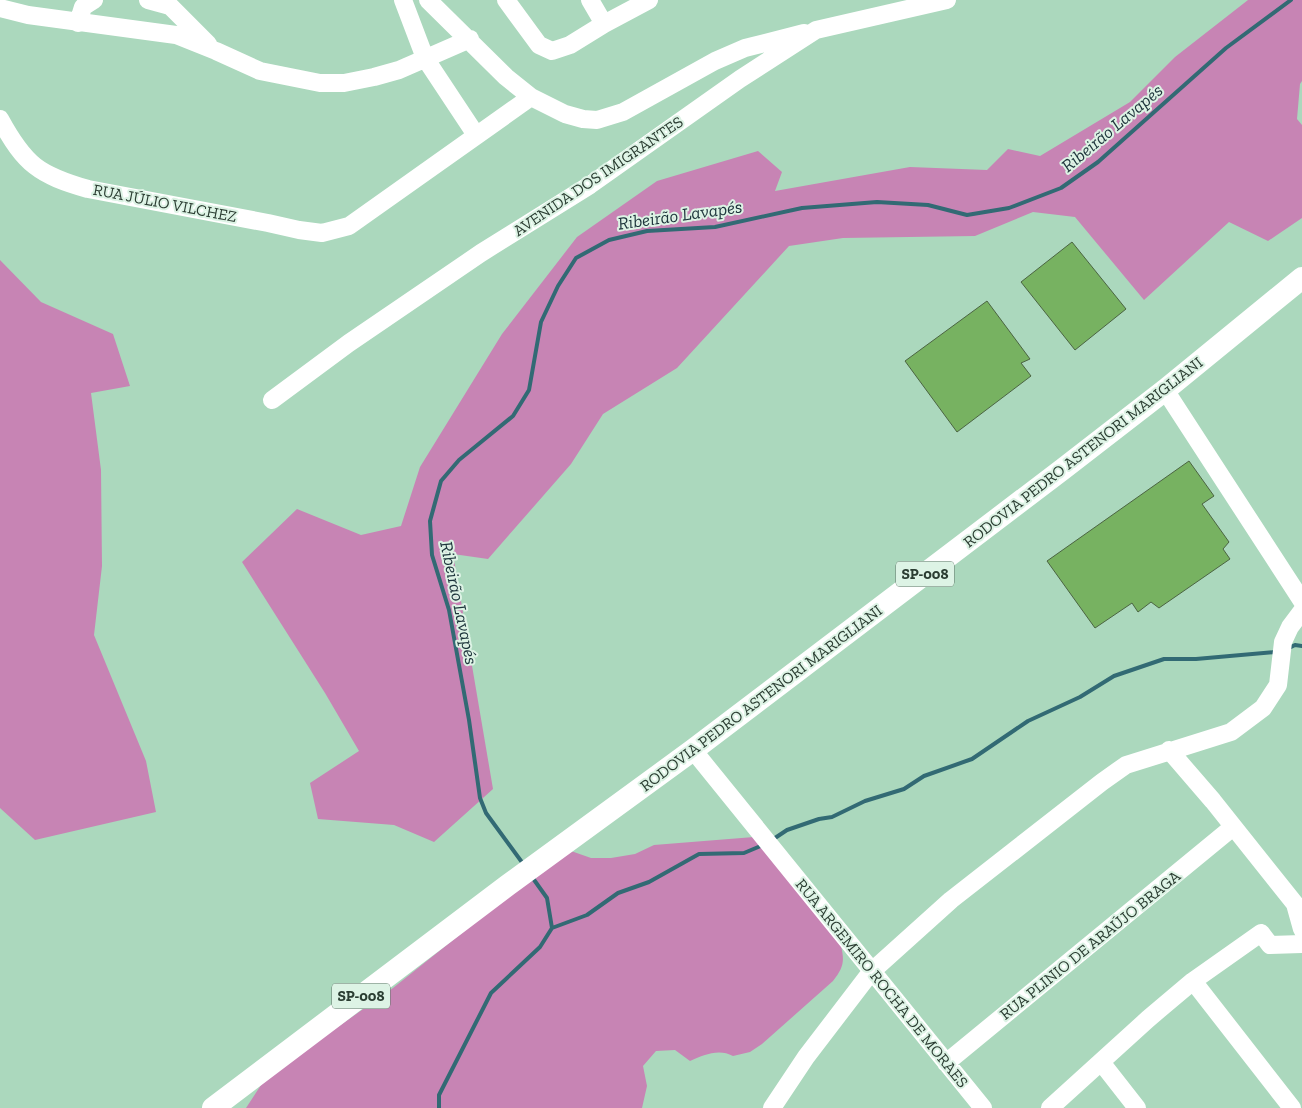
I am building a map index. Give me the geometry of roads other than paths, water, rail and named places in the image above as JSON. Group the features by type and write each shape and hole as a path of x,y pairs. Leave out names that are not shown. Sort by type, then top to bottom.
{"main road":[{"name":"RODOVIA PEDRO ASTENORI MARIGLIANI","path":"213,1108 541,860 693,750 1165,390 1302,278"}],"street":[{"path":"78,23 83,7 94,0"},
{"path":"403,0 425,58 476,135 531,97"},
{"path":"428,0 470,39 506,77 531,97 565,114 583,119 597,120 610,117 638,104 714,61 745,48 816,30"},
{"path":"506,0 534,40 547,51 564,49 604,24 649,0"},
{"path":"590,0 604,24"},
{"name":"AVENIDA DOS IMIGRANTES","path":"272,400 349,343 481,253 590,185 740,79 816,30 947,0"},
{"path":"156,1 176,11 193,31 216,51"},
{"path":"0,8 28,15 78,23 176,35 260,72 320,83 344,83 398,70 470,39"},
{"path":"176,35 193,31"},
{"name":"RUA JÚLIO VILCHEZ","path":"0,120 18,150 31,165 46,174 88,189 322,233 348,226 476,135"},
{"path":"1165,390 1302,601"},
{"path":"772,1108 806,1057 871,972 951,900 1126,765 1231,732 1246,723 1263,708 1278,685 1283,642 1290,627 1302,611"},
{"name":"RUA ARGEMIRO ROCHA DE MORAES","path":"693,750 983,1108"},
{"path":"1169,750 1295,904 1302,929"},
{"name":"RUA PLINIO DE ARAÚJO BRAGA","path":"946,1063 1233,826"},
{"path":"1050,1108 1194,981 1261,933 1270,945 1302,944"},
{"path":"1194,981 1292,1108"},
{"path":"1100,1062 1137,1108"}],"waterway":[{"name":"Ribeirão Lavapés","path":"524,865 486,813 480,798 469,720 449,610 432,555 430,521 441,481 459,460 513,416 529,390 541,322 558,286 576,258 609,240 647,231 715,227 802,208 877,202 928,205 967,215 1009,208 1061,188 1098,162 1226,48 1291,0"},
{"path":"1287,649 1295,645 1302,646"},
{"path":"772,840 787,830 819,819 832,817 865,801 904,789 924,776 972,759 1028,721 1080,697 1114,676 1164,659 1196,659 1276,652"},
{"path":"552,928 587,915 618,893 649,882 699,854 744,853 763,845"},
{"name":"Ribeirão Lavapés","path":"439,1108 439,1095 491,993 540,947 552,928 547,898 532,877"}]}
